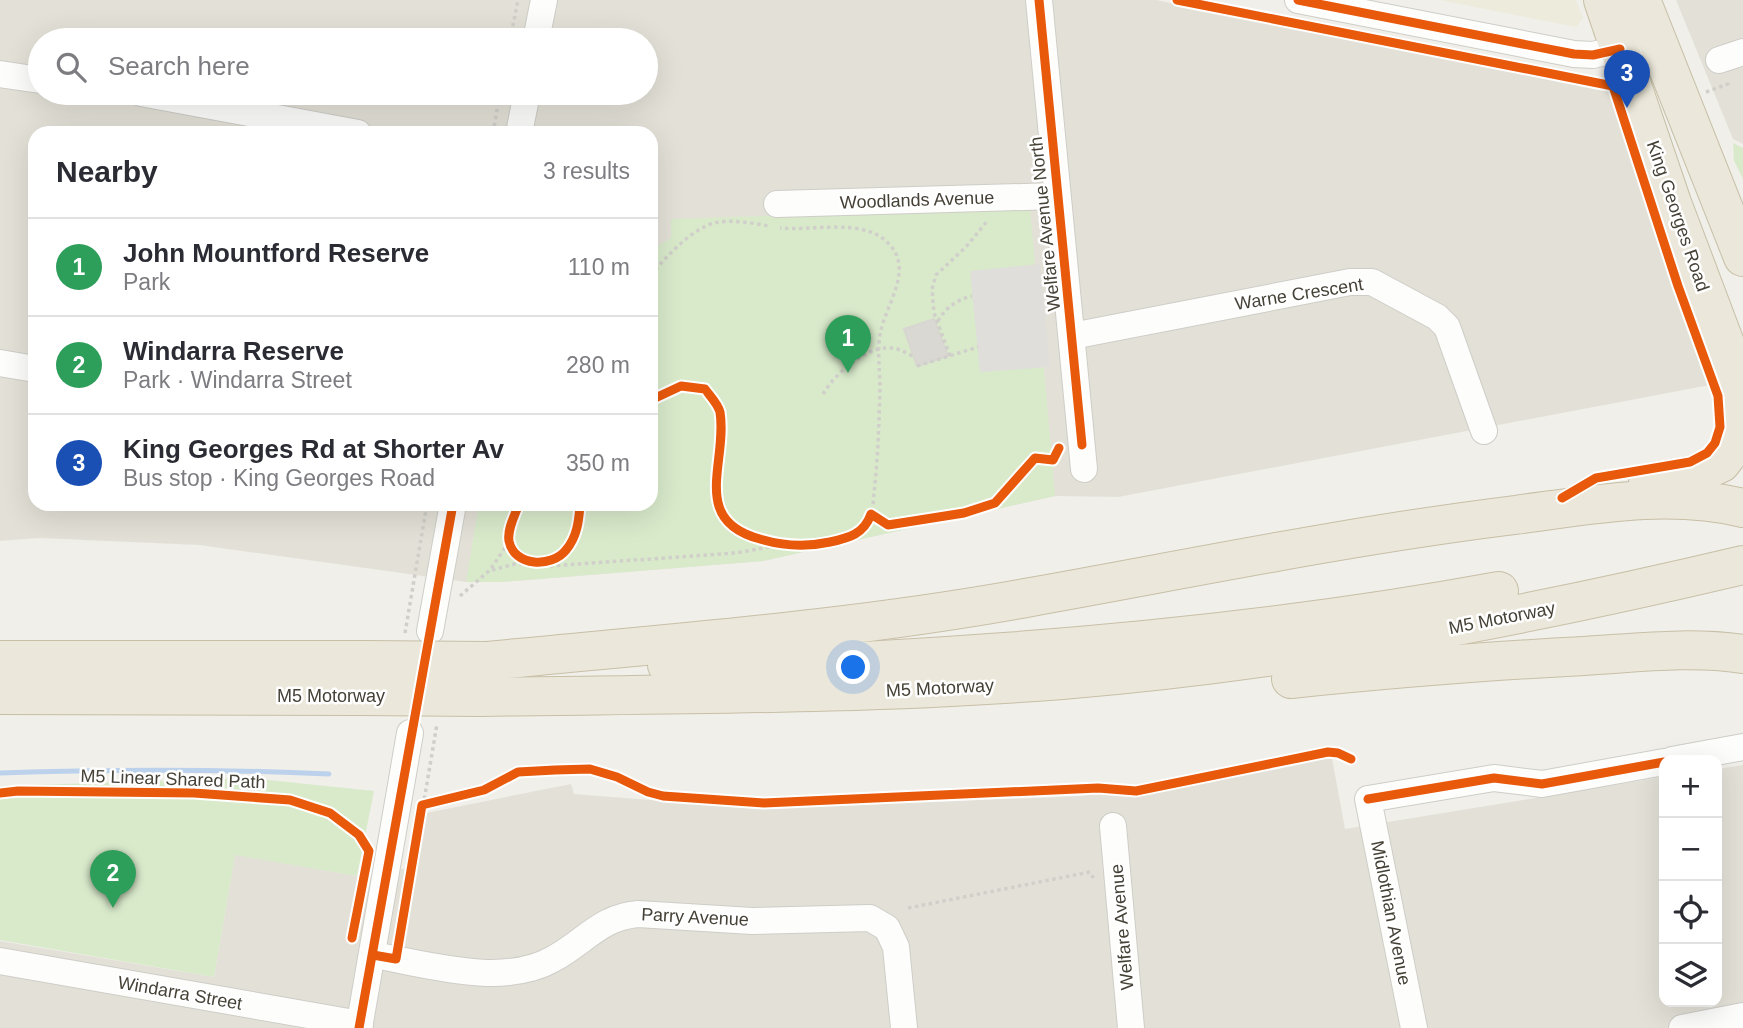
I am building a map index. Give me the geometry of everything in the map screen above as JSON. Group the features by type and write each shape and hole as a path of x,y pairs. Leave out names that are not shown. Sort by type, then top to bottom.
{"highway":[{"name":"King Georges Road","path":"1419,527 1695,475 1721,463 1734,446 1742,421 1739,383 1672,203 1603,0"},
{"path":"1641,0 1743,257"},
{"path":"1680,102 1743,218"},
{"path":"1680,102 1708,232 1743,320"},
{"path":"484,679 1029,598 1311,544 1419,527 1637,500 1695,499 1743,508"},
{"name":"M5 Motorway","path":"484,679 672,665 810,664 1090,646 1275,626 1428,604 1534,585 1743,540"},
{"name":"M5 Motorway","path":"0,660 363,678 895,690 978,686 1164,670 1403,636 1607,597 1743,565"},
{"path":"1680,650 1720,641 1743,631"},
{"path":"484,679 576,716 798,714 1145,695 1375,670 1499,660 1680,650 1719,650 1743,654"},
{"name":"M5 Motorway","path":"0,695 363,678"}],"street":[{"path":"538,28 544,0"},
{"name":"Welfare Avenue North","path":"1039,0 1084,469"},
{"path":"1298,0 1574,54 1593,55 1656,38"},
{"path":"0,74 28,78"},
{"path":"206,105 320,126"},
{"path":"520,126 525,105"},
{"name":"Woodlands Avenue","path":"777,204 1057,196"},
{"name":"Warne Crescent","path":"1072,336 1350,282 1372,282 1437,317 1447,327 1484,431"},
{"path":"0,363 28,368"},
{"path":"430,631 452,511"},
{"path":"359,1026 410,733"},
{"path":"1699,755 1743,747"},
{"name":"Midlothian Avenue","path":"1413,1028 1368,799 1494,778 1542,784 1659,763"},
{"name":"Welfare Avenue","path":"1113,826 1131,1028"},
{"name":"Parry Avenue","path":"373,955 473,972 506,974 522,972 553,960 598,927 624,915 752,921 870,918 887,928 896,947 904,1028"},
{"name":"Windarra Street","path":"0,961 359,1026"},
{"path":"1682,1028 1743,1016"}],"path":[{"path":"512,28 518,0"},
{"path":"494,126 498,105"},
{"path":"950,356 932,300 932,289 936,275 976,237 991,217 994,198"},
{"path":"516,511 511,523 509,541 516,553 525,560 549,566 736,553 785,544 821,544 846,539 858,534 868,525 872,514 878,434 879,349 884,318 899,277 897,252 875,232 859,227 792,229 755,223 716,222 692,235 658,268"},
{"path":"938,321 951,305 961,298 972,296"},
{"path":"917,366 978,347"},
{"path":"823,394 853,362 879,349 898,349 914,357"},
{"path":"658,397 681,386 705,389 720,410 716,484 719,505 731,527 742,534 785,544"},
{"path":"872,514 888,524 964,513 995,503 1035,458 1053,460 1059,448"},
{"path":"490,570 549,561 565,552 576,534 579,511"},
{"path":"401,941 422,805 435,802"},
{"path":"908,908 1090,872 1100,888"}],"shaded area":[{"path":"0,0 1156,0 1609,92 1710,385 1118,497 1055,496 763,561 501,582 466,582 199,545 39,538 0,541"},
{"path":"1440,0 1576,0 1583,18 1576,27"},
{"path":"1676,0 1743,0 1743,144 1733,139"},
{"path":"1040,264 1050,367 980,372 970,271"},
{"path":"1332,758 1345,829 1659,778 1659,1007 1722,1007 1722,768 1743,765 1743,1028 0,1028 0,941 214,977 235,854 357,876 415,867 426,813 571,784 574,794 764,809 1082,796"}],"green space":[{"path":"1733,143 1743,148 1743,179 1734,161"},
{"path":"1030,207 1055,496 763,561 501,582 466,582 478,511 658,511 658,246 671,238 671,219"},
{"path":"249,778 374,791 357,876 235,855 214,977 0,940 0,786"}],"building":[{"path":"934,319 948,356 917,366 904,329"}],"waterway":[{"path":"0,773 164,770 329,774"}],"cycle path":[{"path":"1039,0 1082,445"},
{"path":"1177,0 1613,86 1678,286 1718,396 1720,427 1715,443 1707,453 1690,462 1596,478 1562,498"},
{"path":"1298,0 1574,54 1593,55 1620,49"},
{"path":"658,397 681,386 705,389 720,412 716,487 718,504 725,518 738,530 760,539 786,544 821,544 849,537 860,531 871,514 888,525 964,513 995,503 1035,458 1053,460 1059,448"},
{"path":"359,1028 452,511"},
{"path":"516,511 509,536 512,550 518,556 534,562 552,560 566,550 573,540 579,511"},
{"path":"373,955 396,959 422,805 484,790 518,772 590,769 663,796 764,803 1098,788 1136,791 1328,752 1351,759"},
{"path":"1368,799 1494,778 1542,784 1659,763"},
{"name":"M5 Linear Shared Path","path":"0,793 194,793 290,800 330,813 359,835 369,851 352,938"}],"place":[{"name":"King Georges Rd at Shorter Av","path":"1627,108"},
{"name":"John Mountford Reserve","path":"848,373"},
{"name":"Windarra Reserve","path":"113,908"}]}
